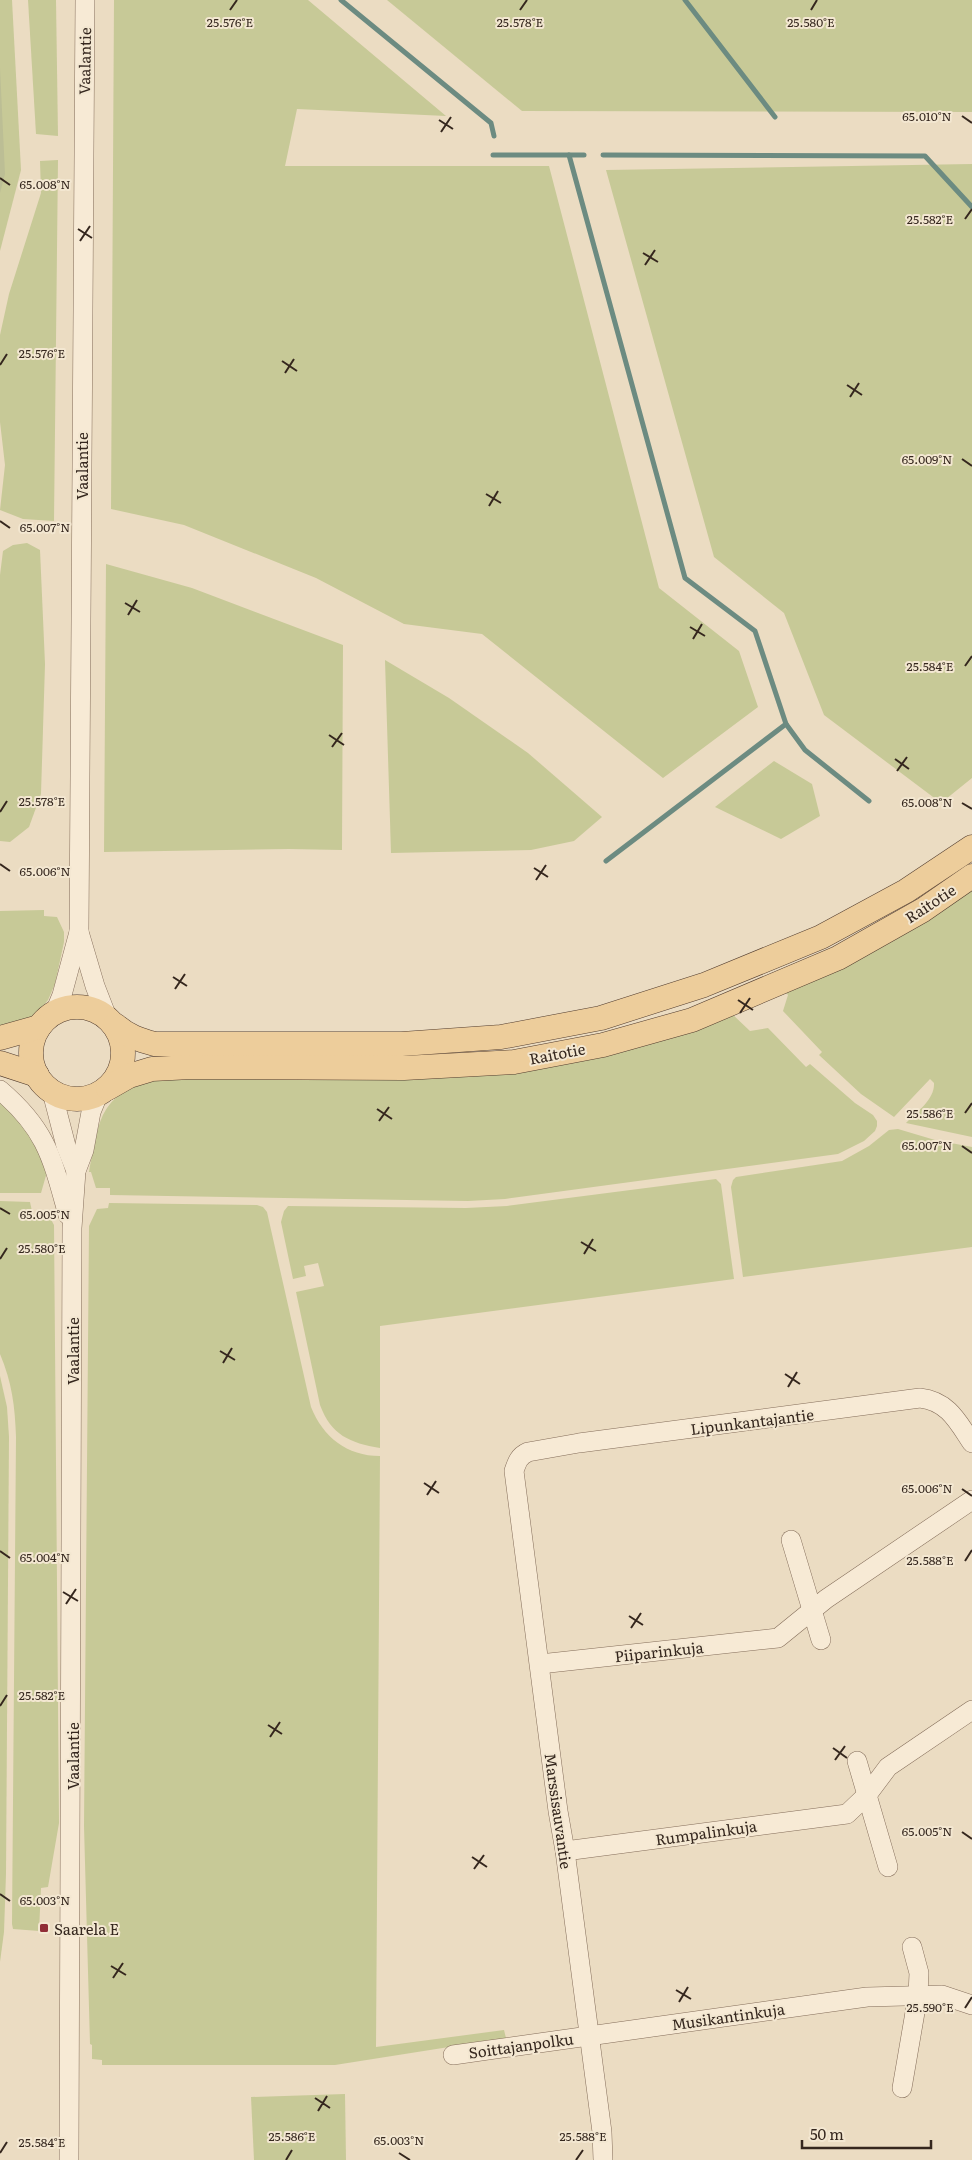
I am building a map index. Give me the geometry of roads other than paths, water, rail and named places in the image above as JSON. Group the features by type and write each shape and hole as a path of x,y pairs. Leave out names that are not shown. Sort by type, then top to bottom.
{"main road":[{"name":"Raitotie","path":"111,1021 134,1039 155,1044 402,1044 501,1037 600,1018 704,985 821,937 906,891 972,847"},
{"name":"Raitotie","path":"103,1091 129,1076 152,1069 191,1067 404,1068 514,1062 603,1045 692,1020 838,958 923,910 972,876"},
{"path":"0,1038 76,1006 98,1011 111,1021 120,1035 124,1057 116,1079 103,1091 86,1098 74,1099 0,1063"},
{"path":"44,1083 31,1056 33,1040 47,1019"}],"street":[{"name":"Vaalantie","path":"47,1019 62,995 79,932 85,0"},
{"name":"Vaalantie","path":"79,932 95,986 111,1021"},
{"name":"Vaalantie","path":"44,1083 76,1172"},
{"path":"0,1090 19,1106 36,1127 49,1150 72,1228"},
{"name":"Vaalantie","path":"69,2160 72,1228 76,1172 84,1150 91,1112 103,1091"},
{"name":"Lipunkantajantie","path":"517,1462 522,1455 528,1452 579,1443 920,1398 932,1399 948,1409 972,1443"},
{"name":"Marssisauvantie","path":"517,1462 514,1472 558,1811 566,1851 602,2132 603,2160"},
{"path":"819,1605 972,1500"},
{"path":"791,1540 819,1605 821,1640"},
{"name":"Piiparinkuja","path":"540,1664 778,1638 819,1605"},
{"path":"867,1795 888,1767 972,1710"},
{"path":"857,1761 888,1867"},
{"name":"Rumpalinkuja","path":"566,1851 846,1814 867,1795"},
{"path":"902,2088 918,1995 919,1974 912,1947"},
{"name":"Musikantinkuja","path":"589,2035 867,1997 942,1995 972,2005"},
{"name":"Soittajanpolku","path":"454,2055 589,2035"}],"waterway":[{"path":"341,0 491,123 494,136"},
{"path":"685,0 775,117"},
{"path":"493,155 584,155"},
{"path":"569,155 685,578 755,631 786,724 805,750 869,801"},
{"path":"603,155 925,156 972,207"},
{"path":"606,861 786,724"}],"place":[{"name":"Saarela E","path":"44,1928"}]}
